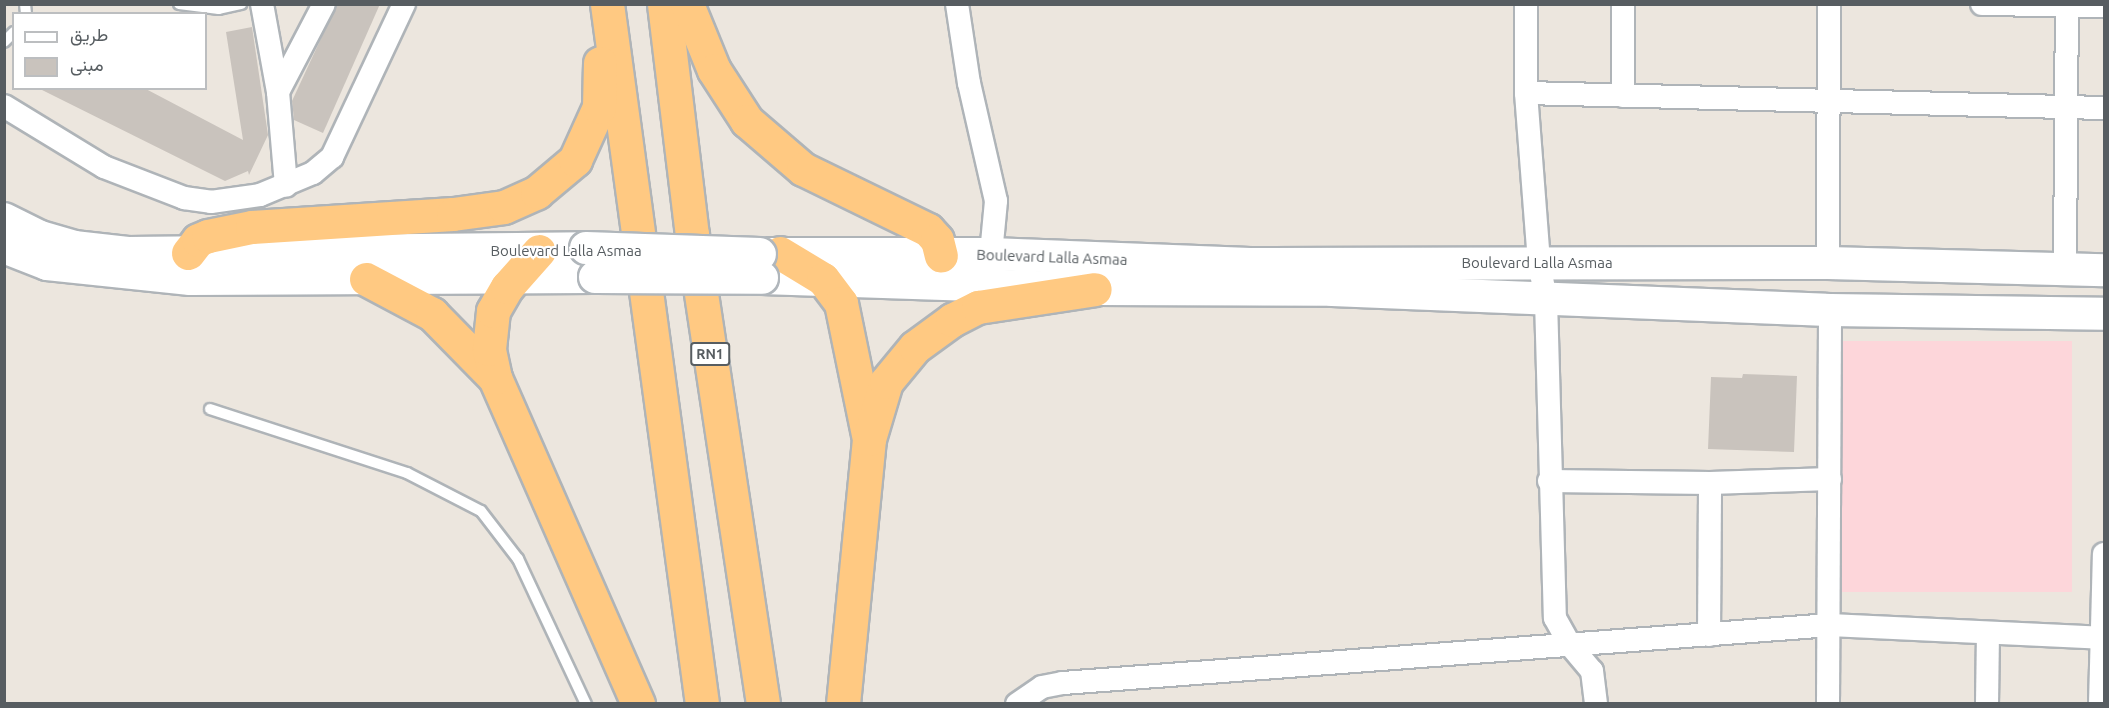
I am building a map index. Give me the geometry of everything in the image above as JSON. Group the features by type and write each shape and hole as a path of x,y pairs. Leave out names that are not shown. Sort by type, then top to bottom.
{"highway":[{"path":"188,253 198,240 241,229 453,214 504,207 537,192 575,160 599,107 599,4"},
{"path":"607,4 702,704"},
{"name":"RN1","path":"664,4 692,234 762,704"},
{"path":"687,4 714,70 747,121 804,169 928,230 937,240 942,270"},
{"path":"539,251 498,299 493,311 489,349 495,378 639,704"},
{"path":"767,262 823,279 845,313 869,439"},
{"path":"366,279 432,314 495,378"},
{"path":"843,704 869,439 886,382 915,346 936,330 978,307 1095,289"}],"main road":[{"name":"Boulevard Lalla Asmaa","path":"4,219 40,237 74,247 128,253 539,251 591,262 767,262 942,270 1095,289 1332,290 1830,310 2104,314"},
{"name":"Boulevard Lalla Asmaa","path":"4,247 47,264 90,271 190,279 516,278 591,262"},
{"name":"Boulevard Lalla Asmaa","path":"823,279 942,270 991,254 1250,264 1828,263 2065,271 2104,270"}],"street":[{"path":"262,4 278,92 286,186"},
{"path":"278,92 324,4"},
{"path":"4,106 104,167 184,198 237,200 286,186 313,173 332,157 404,4"},
{"path":"957,4 969,83 996,201 991,254"},
{"path":"1526,4 1526,93 1539,263 1546,300 1549,481 1555,618 1569,645 1592,672 1596,704"},
{"path":"1623,4 1623,96"},
{"path":"1828,263 1829,4"},
{"path":"1982,4 2104,6"},
{"path":"2065,271 2067,6"},
{"path":"1526,93 2104,108"},
{"path":"1828,704 1830,310"},
{"path":"1549,481 1710,483 1830,479"},
{"path":"1709,635 1710,483"},
{"path":"2100,704 2104,554"},
{"path":"1017,704 1031,691 1063,683 1830,625 2101,638"},
{"path":"1987,704 1988,633"}],"lane":[{"path":"179,4 219,9 241,4"},
{"path":"210,409 407,473 481,511 518,559 586,704"}],"shaded area":[{"path":"1837,341 2072,341 2072,592 1837,592"}],"building":[{"path":"337,4 380,4 323,133 294,120 292,101"},
{"path":"252,27 268,135 249,175 248,171 225,181 42,90 148,90 243,140 226,32"},
{"path":"1743,374 1797,376 1794,452 1708,449 1711,377 1742,378"}]}
